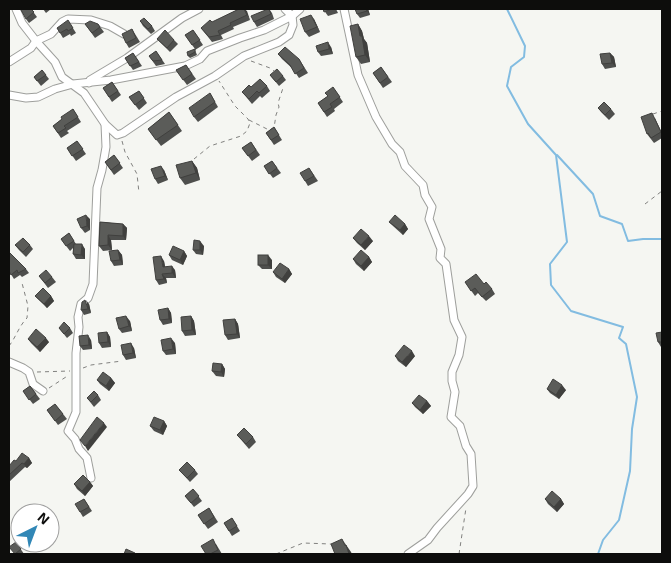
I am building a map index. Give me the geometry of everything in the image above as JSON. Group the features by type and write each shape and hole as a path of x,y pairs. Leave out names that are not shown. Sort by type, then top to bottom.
{"street":[{"path":"16,9 22,23 55,62 62,77 84,93 105,124 116,135 124,133 176,96 215,76 244,56 279,42 289,35 293,25 292,16 285,9"},
{"path":"89,83 90,80 127,58 182,18 199,9"},
{"path":"9,95 38,97 55,89 73,84 165,71 185,66 200,58 207,51 264,30 292,16 300,9"},
{"path":"344,9 358,75 376,117 392,144 400,152 405,166 423,186 425,195 432,207 429,219 441,249 440,258 446,264 454,320 462,337 459,355 452,372 452,381 456,392 451,417 460,426 466,446 471,454 473,486 428,540 408,554"},
{"path":"9,62 31,48 36,41 51,34 62,22 68,20 92,20 110,26 124,34"},
{"path":"91,478 87,458 68,431 76,412 78,317 81,304 88,298 93,284 96,188 102,170 106,147 105,124"},
{"path":"9,362 29,372 33,384 43,391"}],"path":[{"path":"244,56 248,60 275,71"},
{"path":"215,76 235,106 248,119 269,130 274,128 279,107 278,103 283,88"},
{"path":"653,114 662,111"},
{"path":"194,159 210,146 241,136 247,131 250,124 248,119"},
{"path":"116,135 123,142 125,152 137,174 138,193"},
{"path":"645,204 662,191"},
{"path":"9,346 22,323 27,318 28,306 22,283"},
{"path":"29,372 76,371"},
{"path":"459,554 468,494"},
{"path":"276,554 302,543 336,544"}],"building":[{"path":"22,9 31,9 34,12 26,19"},
{"path":"239,9 244,9 247,15 218,31 220,35 209,37 201,28 210,20 212,22"},
{"path":"269,9 271,14 254,22 251,16"},
{"path":"355,9 366,9 367,11 357,14"},
{"path":"311,15 317,27 305,32 300,19"},
{"path":"144,18 152,26 148,29 140,21"},
{"path":"68,20 73,28 60,33 57,28"},
{"path":"90,21 98,24 100,27 92,33 85,24"},
{"path":"358,24 365,55 356,57 350,26"},
{"path":"132,29 136,38 126,43 122,34"},
{"path":"165,30 174,40 167,48 157,39"},
{"path":"193,30 200,40 192,45 185,35"},
{"path":"328,42 329,49 318,52 316,46"},
{"path":"285,47 299,59 304,68 295,74 290,65 278,54"},
{"path":"195,49 195,52 188,56 187,52"},
{"path":"156,51 162,60 153,61 149,56"},
{"path":"133,53 139,62 130,66 125,58"},
{"path":"610,53 612,63 602,64 600,54"},
{"path":"186,65 192,74 183,80 176,70"},
{"path":"381,67 388,77 380,83 373,73"},
{"path":"277,69 283,76 276,82 270,75"},
{"path":"42,70 46,75 37,81 34,77"},
{"path":"260,79 267,86 259,93 257,91 249,99 242,92 249,85 251,87"},
{"path":"112,82 118,91 109,97 103,88"},
{"path":"333,87 340,97 330,104 332,107 324,112 318,103 328,96 325,93"},
{"path":"139,91 144,98 135,105 129,97"},
{"path":"210,93 215,102 194,117 189,108"},
{"path":"604,102 611,109 605,115 598,108"},
{"path":"73,109 78,117 64,126 66,128 58,133 53,126 62,119 61,117"},
{"path":"169,112 178,125 156,140 148,129"},
{"path":"652,113 661,132 651,138 647,134 641,117"},
{"path":"274,127 279,135 271,140 266,133"},
{"path":"77,141 83,149 72,156 67,148"},
{"path":"251,142 256,150 248,156 242,148"},
{"path":"114,155 120,163 111,170 105,162"},
{"path":"192,161 196,173 180,178 176,165"},
{"path":"272,161 277,168 269,174 264,166"},
{"path":"161,166 165,176 155,179 151,169"},
{"path":"309,168 314,176 305,181 300,173"},
{"path":"86,215 87,226 81,228 77,219"},
{"path":"395,215 405,224 400,230 389,222"},
{"path":"100,222 123,224 123,236 108,235 108,245 99,246"},
{"path":"361,229 369,236 361,245 353,238"},
{"path":"69,233 74,241 66,246 61,239"},
{"path":"23,238 30,245 23,252 15,245"},
{"path":"194,240 200,241 200,250 193,250"},
{"path":"74,244 82,244 81,255 73,254"},
{"path":"173,246 184,251 180,260 169,255"},
{"path":"118,250 120,260 111,261 109,251"},
{"path":"361,250 369,257 361,266 353,259"},
{"path":"9,252 26,269 18,273 17,270 11,275 9,271"},
{"path":"258,255 268,255 268,265 258,265"},
{"path":"161,256 163,267 172,266 172,273 162,274 164,279 156,280 153,257"},
{"path":"280,263 289,269 282,279 273,272"},
{"path":"46,270 52,277 45,283 39,276"},
{"path":"476,274 484,284 486,282 492,289 482,297 475,288 471,291 465,282"},
{"path":"43,288 51,296 44,304 35,296"},
{"path":"85,300 88,309 81,310 82,302"},
{"path":"168,308 169,319 160,320 158,310"},
{"path":"126,316 129,326 119,329 116,318"},
{"path":"191,316 192,330 182,331 181,317"},
{"path":"235,319 237,334 225,335 223,320"},
{"path":"64,322 70,328 64,334 59,328"},
{"path":"36,329 46,338 37,347 28,339"},
{"path":"107,332 108,342 99,343 98,333"},
{"path":"662,332 662,342 658,342 656,333"},
{"path":"88,335 89,345 80,346 79,336"},
{"path":"171,338 173,349 163,351 161,340"},
{"path":"131,343 133,353 123,355 121,345"},
{"path":"404,345 412,351 402,362 395,356"},
{"path":"213,363 222,364 221,372 212,371"},
{"path":"103,372 111,378 106,386 97,380"},
{"path":"553,379 562,385 556,395 547,389"},
{"path":"30,386 36,394 29,400 23,391"},
{"path":"94,391 98,395 91,402 87,398"},
{"path":"419,395 427,401 420,410 412,403"},
{"path":"55,404 63,414 55,421 47,410"},
{"path":"97,417 104,423 85,446 80,440"},
{"path":"154,417 164,421 160,430 150,426"},
{"path":"244,428 253,437 246,444 237,435"},
{"path":"22,453 29,458 9,475 9,466"},
{"path":"187,462 195,470 187,478 179,470"},
{"path":"83,475 90,482 82,491 74,484"},
{"path":"193,489 199,496 191,503 185,496"},
{"path":"552,491 561,499 554,507 545,499"},
{"path":"84,499 89,507 80,512 75,504"},
{"path":"209,508 214,517 204,524 198,515"},
{"path":"232,518 237,526 229,531 224,523"},
{"path":"213,539 218,550 206,554 201,546"},
{"path":"342,539 349,554 335,554 331,544"},
{"path":"126,549 135,553 135,554 124,554"}],"waterway":[{"path":"507,9 525,46 524,57 511,67 507,86 528,124 556,155 567,242 550,264 551,285 571,311 623,327 619,338 626,344 637,397 632,429 630,471 619,520 603,540 598,554"},
{"path":"557,155 593,194 600,216 622,224 628,241 662,239"}]}
